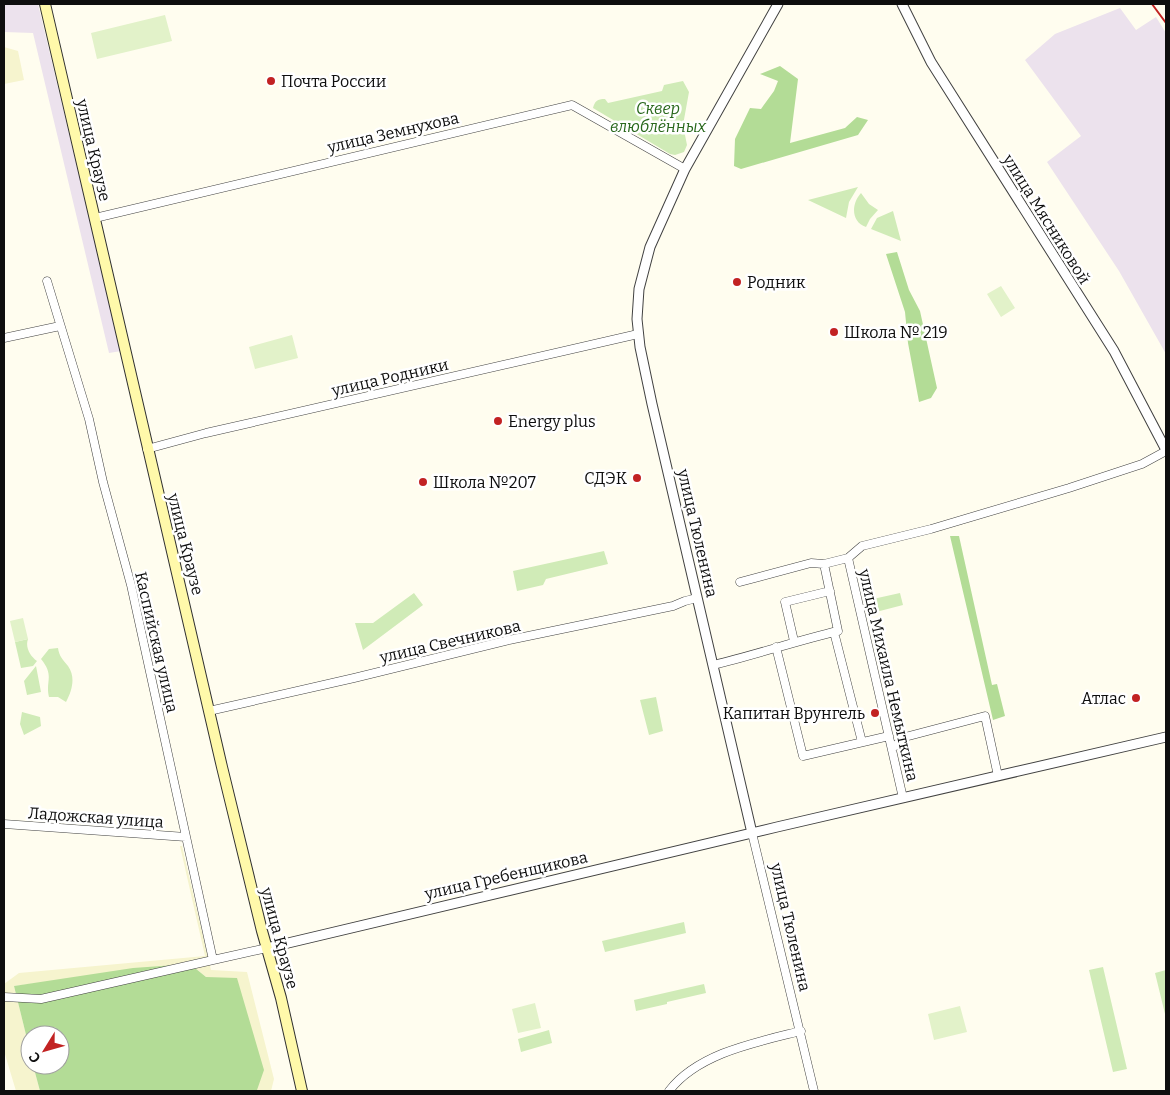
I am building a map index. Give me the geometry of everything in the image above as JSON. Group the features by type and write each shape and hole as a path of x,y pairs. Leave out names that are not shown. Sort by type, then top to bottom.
{"main road":[{"name":"улица Краузе","path":"45,4 147,449 302,1091"}],"street":[{"name":"улица Тюленина","path":"778,4 685,169 650,247 639,290 637,319 638,334 652,404 814,1091"},
{"name":"улица Мясниковой","path":"902,4 931,62 1114,351 1166,450"},
{"name":"улица Земнухова","path":"95,218 572,105 685,169"},
{"name":"Каспийская улица","path":"47,281 89,419 103,482 131,585 213,960"},
{"path":"4,338 60,326"},
{"name":"улица Родники","path":"147,449 206,433 638,334"},
{"path":"740,582 811,563 824,564 848,558 862,546 931,529 1060,491 1142,464 1166,450"},
{"name":"улица Михаила Немыткина","path":"848,558 903,798"},
{"path":"714,665 838,631 824,564"},
{"path":"794,642 785,602 830,591"},
{"name":"улица Свечникова","path":"209,711 501,642 673,606 685,600 698,598"},
{"path":"834,632 862,742"},
{"path":"776,647 803,756 889,736"},
{"path":"895,746 905,737 985,716 998,776"},
{"name":"улица Гребенщикова","path":"267,948 1166,737"},
{"name":"Ладожская улица","path":"4,824 186,837"},
{"path":"4,997 40,999 267,948"},
{"path":"669,1091 695,1068 713,1057 801,1031"}],"shaded area":[{"path":"4,4 38,4 121,351 109,353 33,33 4,32"},
{"path":"1120,8 1136,30 1156,17 1166,33 1166,354 1119,271 1047,162 1081,136 1025,60 1055,34"},
{"path":"4,47 18,51 24,80 4,84"},
{"path":"180,846 182,846 211,970 247,972 274,1079 271,1091 250,1091 257,1090 206,977 190,964 14,986 24,1025 20,1025 20,1075 36,1075 40,1091 16,1091 4,1051 4,984 19,973 205,956"}],"green space":[{"path":"165,15 172,41 97,59 91,33"},
{"path":"780,66 798,79 790,143 845,128 857,117 868,120 858,135 741,169 734,166 735,139 750,108 761,109 774,91 778,81 760,74"},
{"name":"Сквер влюблённых","path":"683,81 689,92 683,125 687,145 684,152 675,155 670,154 593,108 600,99 605,99 608,103 662,91 664,85"},
{"path":"858,187 849,202 846,218 808,200"},
{"path":"861,193 869,204 878,210 866,227 857,221 854,212 855,202"},
{"path":"893,211 901,241 871,229 877,218"},
{"path":"897,252 909,290 920,311 937,388 931,398 919,402 908,343 905,312 886,254"},
{"path":"1001,286 1015,308 1001,317 987,294"},
{"path":"292,335 298,358 255,369 249,347"},
{"path":"950,536 959,536 992,685 997,684 1005,716 993,720"},
{"path":"604,551 608,564 546,579 543,585 517,591 513,571"},
{"path":"414,593 423,605 363,650 355,623 373,623"},
{"path":"900,593 903,605 876,612 873,599"},
{"path":"23,618 28,639 15,642 10,621"},
{"path":"28,639 29,651 37,661 33,666 21,668 15,642"},
{"path":"58,648 60,656 72,675 71,689 66,702 58,697 49,697 49,674 41,659 49,649"},
{"path":"36,666 41,692 27,695 24,681"},
{"path":"656,697 663,731 649,735 640,700"},
{"path":"22,712 40,717 41,726 24,735 20,724"},
{"path":"684,922 686,933 605,952 602,941"},
{"path":"190,964 206,977 237,978 264,1070 257,1090 40,1091 36,1075 70,1075 70,1025 24,1025 14,986 133,968"},
{"path":"1103,967 1127,1069 1113,1072 1089,970"},
{"path":"1166,970 1166,1018 1155,973"},
{"path":"704,984 706,993 636,1011 634,1000"},
{"path":"535,1003 541,1028 518,1033 512,1009"},
{"path":"960,1006 967,1032 934,1040 928,1014"},
{"path":"549,1030 552,1043 521,1052 518,1039"}],"railway":[{"path":"1152,4 1166,23"}],"place":[{"name":"Почта России","path":"271,81"},
{"name":"Родник","path":"737,282"},
{"name":"Школа № 219","path":"834,332"},
{"name":"Energy plus","path":"498,421"},
{"name":"СДЭК","path":"637,478"},
{"name":"Школа №207","path":"423,482"},
{"name":"Атлас","path":"1136,698"},
{"name":"Капитан Врунгель","path":"875,713"}]}
